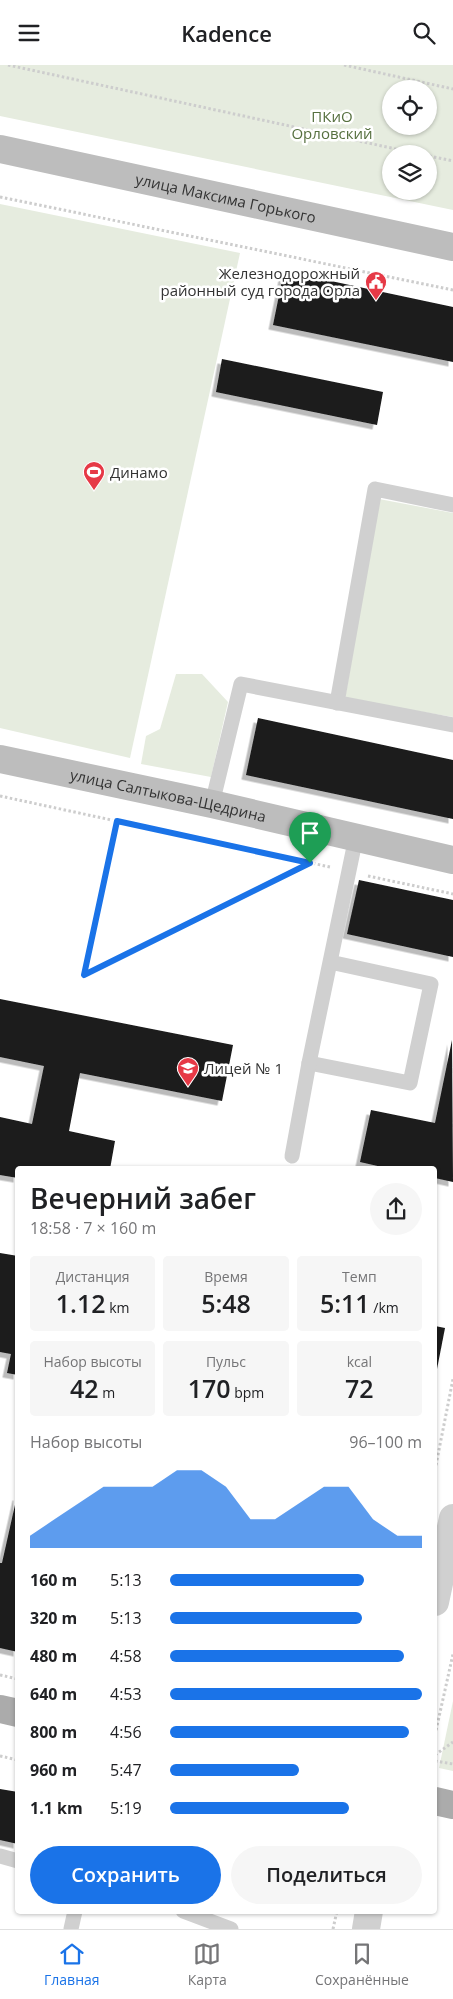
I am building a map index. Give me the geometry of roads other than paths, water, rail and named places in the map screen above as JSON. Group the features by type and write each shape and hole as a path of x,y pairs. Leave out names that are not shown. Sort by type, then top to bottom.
{"main road":[{"path":"0,1709 15,1712"},
{"path":"437,1801 453,1805"}],"street":[{"name":"улица Максима Горького","path":"0,149 453,247"},
{"name":"улица Салтыкова-Щедрина","path":"0,759 212,804 453,860"},
{"path":"438,1574 453,1518"},
{"path":"366,1929 368,1914"}],"lane":[{"path":"338,703 376,489 453,505"},
{"path":"212,804 241,684 453,725"},
{"path":"292,1156 309,1063 356,837"},
{"path":"309,1063 410,1083 431,984 330,962"},
{"path":"0,1856 15,1860"},
{"path":"71,1929 74,1914"},
{"path":"191,1914 231,1929"}],"place":[{"name":"Железнодорожный районный суд города Орла","path":"376,301"},
{"name":"Динамо","path":"94,491"},
{"name":"Лицей № 1","path":"188,1087"}],"park label":[{"name":"ПКиО Орловский","path":"332,124"}]}
